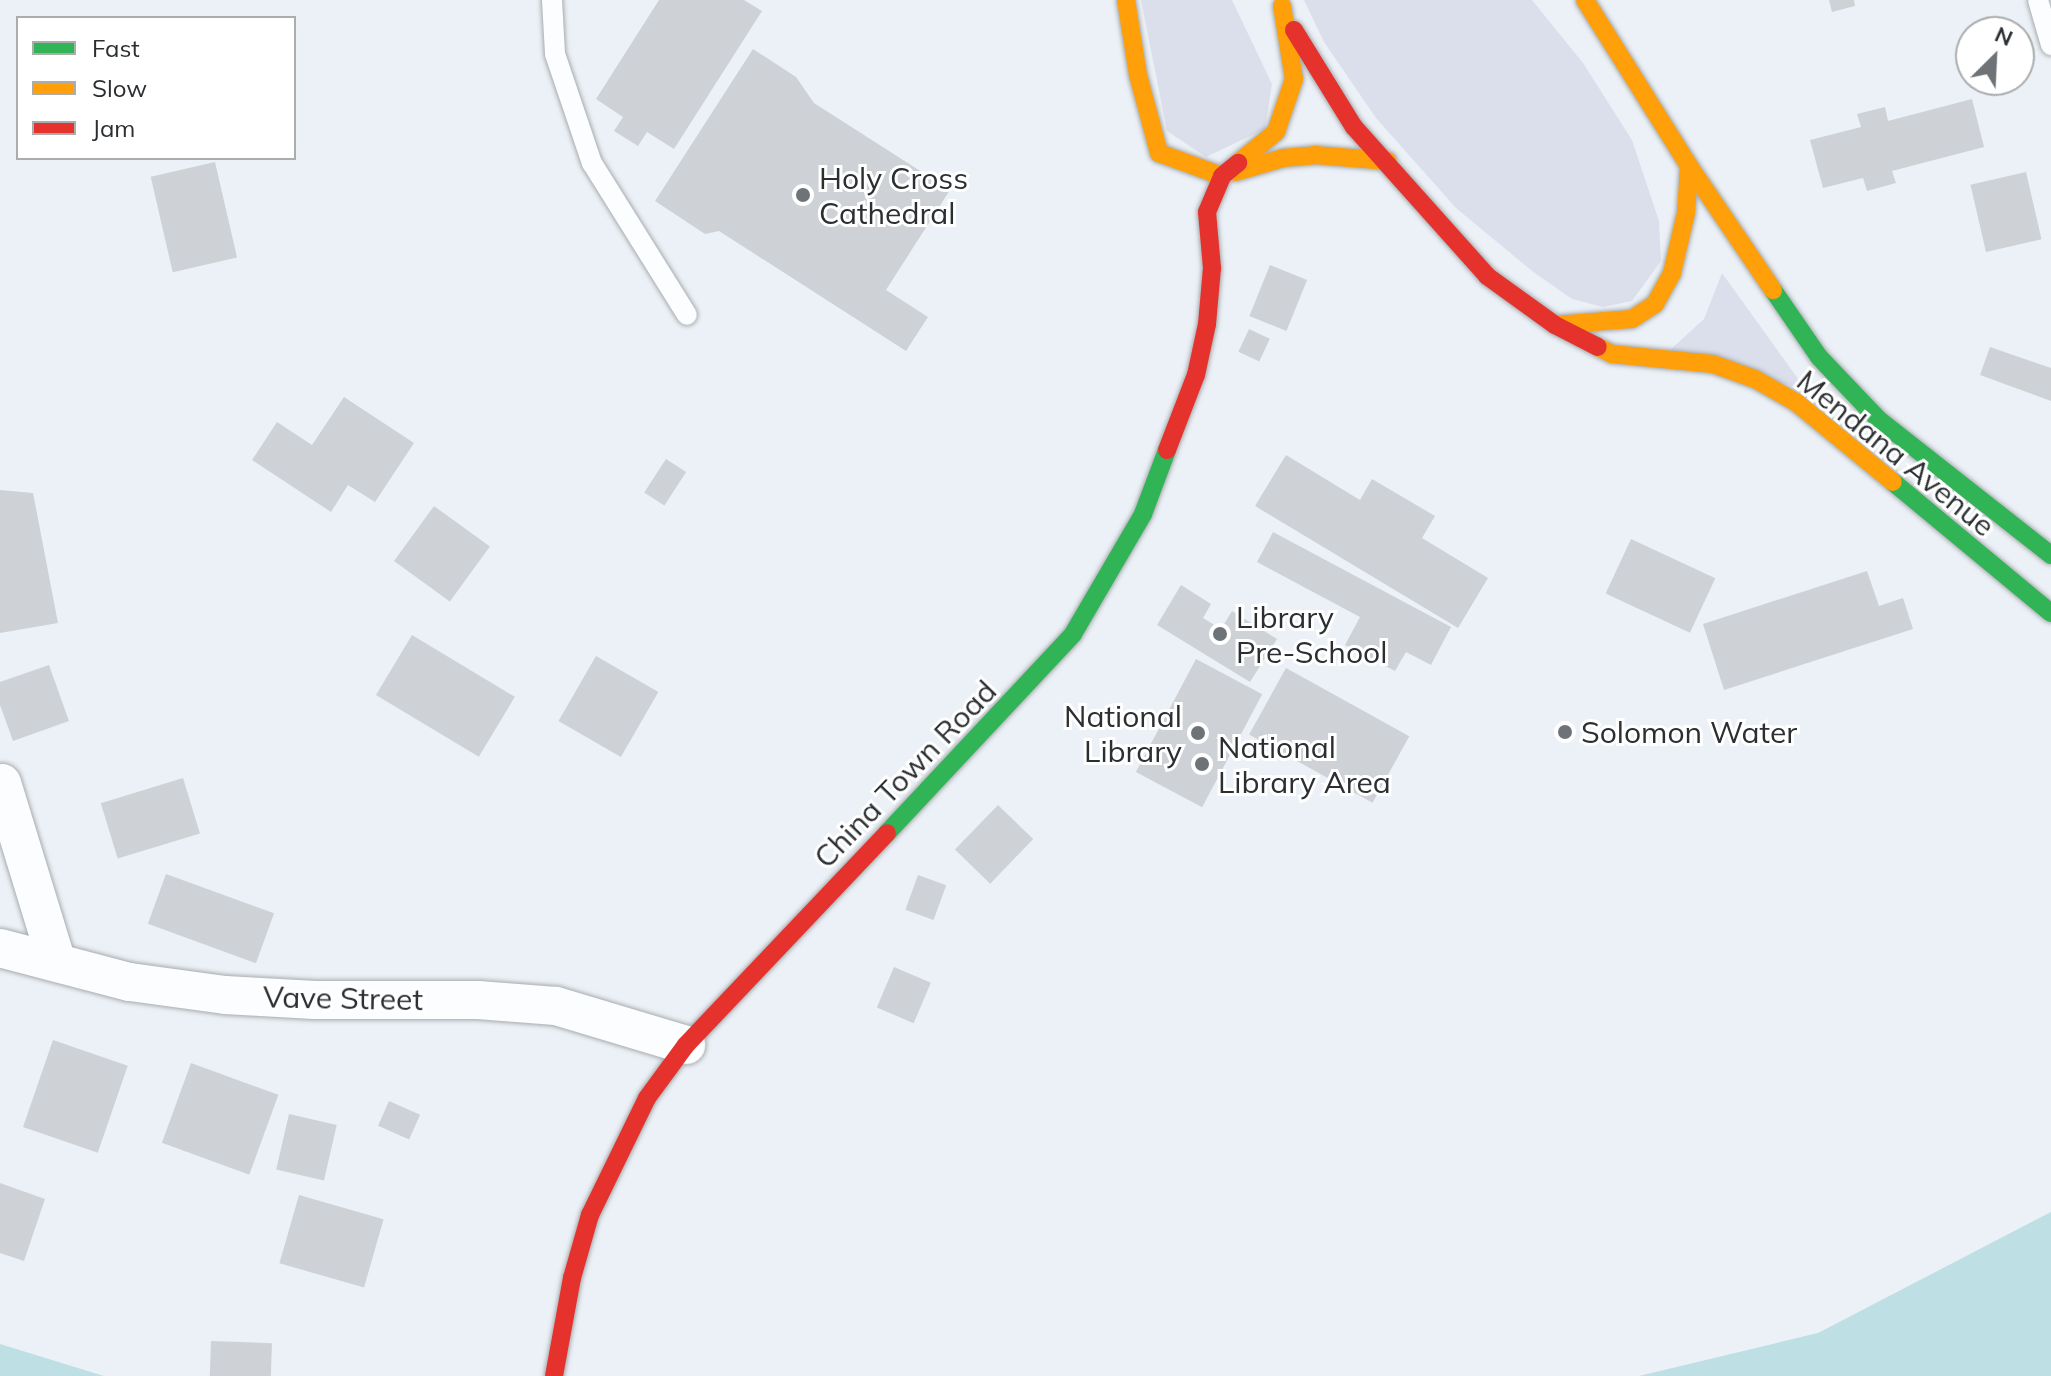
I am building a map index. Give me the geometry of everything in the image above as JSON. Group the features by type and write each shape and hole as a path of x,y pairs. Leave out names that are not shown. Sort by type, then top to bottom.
{"street":[{"path":"1126,0 1138,75 1159,153 1222,176 1283,158 1315,155 1388,161"},
{"name":"Mendana Avenue","path":"1585,0 1689,166 1819,357 1878,419 2051,555"},
{"path":"1222,176 1276,132 1294,79 1280,3"},
{"name":"Mendana Avenue","path":"1280,3 1354,127 1388,161 1487,276 1555,325 1612,354 1713,364 1755,379 1797,403 2051,613"},
{"path":"1555,325 1632,319 1655,304 1672,273 1686,213 1689,166"},
{"name":"China Town Road","path":"554,1376 572,1278 596,1201 647,1098 686,1045 1038,675 1073,634 1108,579 1143,514 1196,375 1207,324 1212,268 1207,212 1222,176"},
{"path":"2,783 57,963"},
{"name":"Vave Street","path":"0,948 130,982 225,995 315,1000 478,1000 556,1006 686,1045"}],"lane":[{"path":"552,0 555,54 592,163 687,315"},
{"path":"2038,0 2051,45"}],"shaded area":[{"path":"1141,0 1232,0 1272,84 1265,129 1206,157 1167,131"},
{"path":"1304,0 1532,0 1583,63 1632,140 1659,221 1661,261 1632,301 1603,307 1572,299 1532,271 1456,208 1376,118 1324,42"},
{"path":"1722,273 1806,390 1670,350 1704,319"}],"water":[{"path":"2051,1212 2051,1376 1639,1376 1818,1333"},
{"path":"0,1344 104,1376 0,1376"}],"building":[{"path":"659,0 744,0 762,11 674,149 647,132 638,146 614,131 623,117 596,99"},
{"path":"1829,0 1854,0 1855,6 1832,12"},
{"name":"Holy Cross Cathedral","path":"753,49 796,77 814,103 950,190 886,290 928,317 906,351 719,231 705,234 655,201"},
{"path":"1972,99 1984,147 1892,171 1896,183 1867,191 1863,178 1823,188 1810,140 1861,127 1857,114 1885,107 1888,121"},
{"path":"215,162 237,257 173,272 151,177"},
{"path":"2026,172 2042,239 1986,252 1970,185"},
{"path":"1270,265 1307,280 1286,331 1249,316"},
{"path":"1249,329 1270,339 1259,361 1238,352"},
{"path":"1990,347 2051,368 2051,401 1980,375"},
{"path":"344,397 414,443 375,502 348,485 331,512 252,460 277,422 312,445"},
{"path":"1286,455 1360,500 1372,479 1435,516 1422,538 1488,578 1458,628 1255,506"},
{"path":"666,459 686,472 664,506 644,493"},
{"path":"0,490 33,493 58,623 0,633"},
{"path":"434,506 490,547 450,602 394,561"},
{"path":"1273,532 1451,627 1431,665 1406,652 1395,671 1345,645 1360,617 1257,562"},
{"path":"1631,539 1715,578 1690,633 1606,593"},
{"path":"1867,571 1879,606 1903,598 1913,629 1724,690 1703,624"},
{"name":"Library Pre-School","path":"1181,585 1211,604 1203,618 1221,629 1232,611 1277,639 1250,682 1157,625"},
{"path":"412,635 515,697 479,757 376,695"},
{"path":"596,656 658,692 621,757 558,721"},
{"name":"National Library","path":"1196,659 1262,694 1202,807 1136,772"},
{"path":"49,665 69,721 13,741 0,705 0,682"},
{"path":"1286,668 1409,736 1372,803 1249,734"},
{"path":"183,778 200,833 118,859 101,803"},
{"path":"998,805 1033,839 990,884 955,850"},
{"path":"166,874 274,913 256,963 148,924"},
{"path":"918,875 946,885 934,920 905,910"},
{"path":"894,967 931,983 914,1023 877,1008"},
{"path":"53,1040 128,1066 98,1153 23,1127"},
{"path":"191,1063 278,1095 249,1175 162,1143"},
{"path":"389,1101 420,1115 409,1139 378,1126"},
{"path":"289,1114 337,1125 324,1181 276,1170"},
{"path":"0,1183 45,1199 24,1261 0,1253"},
{"path":"299,1195 384,1219 364,1288 279,1263"},
{"path":"211,1341 272,1343 271,1376 210,1376"}],"traffic: fast":[{"path":"1773,290 1819,357 1878,419 2051,555"},
{"path":"887,833 1073,634 1143,514 1167,450"},
{"path":"1893,482 2051,613"}],"traffic: slow":[{"path":"1126,0 1138,75 1159,153 1222,176"},
{"path":"1585,0 1689,166 1773,290"},
{"path":"1238,163 1276,132 1294,79 1282,6"},
{"path":"1236,172 1283,158 1315,155 1388,161"},
{"path":"1555,325 1632,319 1655,304 1672,273 1686,213 1689,166"},
{"path":"1598,347 1612,354 1713,364 1755,379 1797,403 1893,482"}],"traffic: jam":[{"path":"1294,30 1354,127 1487,276 1555,325 1598,347"},
{"path":"1167,450 1196,375 1207,324 1212,268 1207,212 1222,176 1238,163"},
{"path":"554,1376 572,1278 590,1215 647,1098 686,1045 887,833"}],"place":[{"name":"Holy Cross Cathedral","path":"803,195"},
{"name":"Library Pre-School","path":"1220,634"},
{"name":"Solomon Water","path":"1565,732"},
{"name":"National Library","path":"1198,733"},
{"name":"National Library Area","path":"1202,764"}]}
